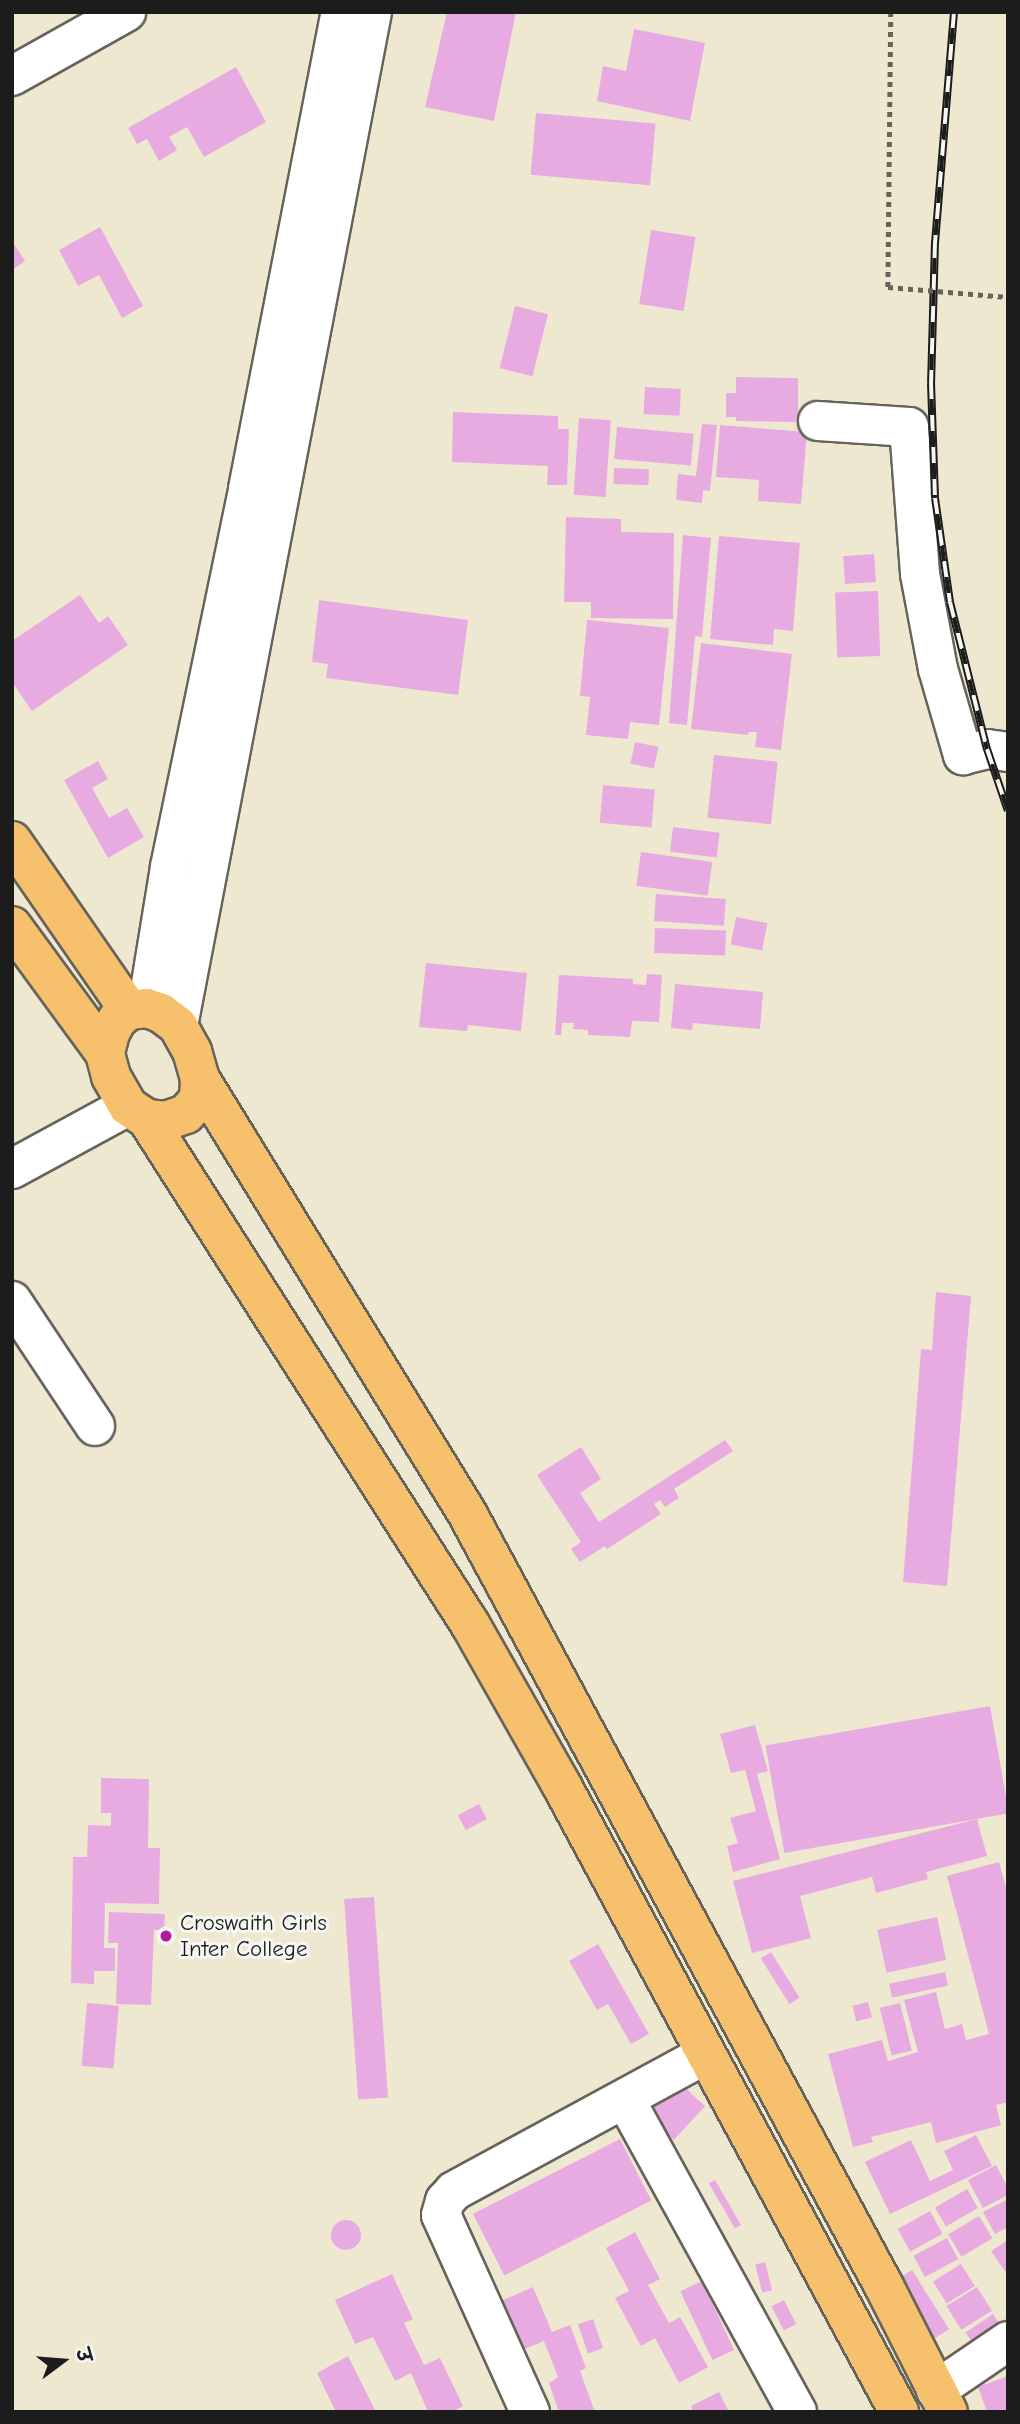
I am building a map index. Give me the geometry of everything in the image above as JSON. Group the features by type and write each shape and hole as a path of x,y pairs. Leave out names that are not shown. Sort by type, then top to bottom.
{"main road":[{"path":"12,841 151,1014 192,1051 200,1079 467,1513 884,2286 942,2401"},
{"path":"18,946 105,1053 111,1076 138,1112 470,1624 562,1786 899,2412"},
{"path":"105,1053 113,1027 151,1014"},
{"path":"138,1112 166,1121 186,1114 199,1099 200,1079"}],"street":[{"path":"12,76 127,12"},
{"path":"151,1014 170,867 248,489 341,12"},
{"path":"151,1014 372,12"},
{"path":"818,421 909,427 920,573 938,669 963,754 987,749 1008,752"},
{"path":"12,1169 138,1112"},
{"path":"12,1301 95,1426"},
{"path":"530,2412 441,2215 445,2201 454,2191 705,2055"},
{"path":"625,2099 797,2412"},
{"path":"942,2401 1008,2341"}],"path":[{"path":"891,12 888,287 1008,297"}],"building":[{"path":"447,12 516,12 494,121 425,107"},
{"path":"634,29 705,43 690,121 597,101 603,66 626,71"},
{"path":"236,67 266,122 204,157 187,127 169,137 177,150 159,161 147,139 137,144 128,128"},
{"path":"536,113 656,123 650,185 531,175"},
{"path":"100,227 143,306 122,318 99,275 78,286 59,250"},
{"path":"651,230 695,237 684,311 639,304"},
{"path":"12,241 25,261 12,270"},
{"path":"515,306 548,314 533,376 500,368"},
{"path":"736,377 798,378 798,422 736,421 736,417 726,417 726,393 736,393"},
{"path":"645,387 681,389 680,416 644,414"},
{"path":"453,412 558,416 558,429 569,429 567,485 547,485 548,466 452,462"},
{"path":"579,418 611,420 606,497 574,495"},
{"path":"702,424 717,425 710,491 703,490 702,503 676,500 678,474 696,476"},
{"path":"720,425 807,432 801,504 758,501 759,480 716,477"},
{"path":"617,427 694,434 691,466 614,459"},
{"path":"614,468 649,469 648,485 613,484"},
{"path":"566,517 621,519 621,532 674,533 673,619 591,618 591,602 564,602"},
{"path":"683,535 711,538 702,637 695,636 687,725 669,723"},
{"path":"719,536 800,543 793,631 774,629 773,645 710,639"},
{"path":"874,554 876,582 845,584 843,556"},
{"path":"878,591 880,656 837,657 835,593"},
{"path":"80,595 99,623 108,616 128,645 32,711 12,682 12,641"},
{"path":"319,600 468,620 458,695 326,678 328,664 312,662"},
{"path":"587,620 669,628 659,725 630,722 628,739 586,735 590,697 580,696"},
{"path":"701,643 792,654 781,750 755,747 757,732 749,732 748,735 691,729"},
{"path":"635,742 658,747 654,769 630,764"},
{"path":"714,755 778,762 771,824 707,818"},
{"path":"98,761 108,779 92,788 109,818 127,808 144,837 108,858 64,780"},
{"path":"603,785 655,790 651,827 600,823"},
{"path":"673,827 720,833 717,858 670,852"},
{"path":"641,852 712,862 708,896 636,886"},
{"path":"656,894 726,899 724,926 654,921"},
{"path":"736,917 767,923 762,951 731,944"},
{"path":"655,928 726,930 725,955 654,953"},
{"path":"426,963 527,973 521,1031 468,1025 467,1031 419,1027"},
{"path":"647,974 662,975 659,1022 632,1021 630,1037 588,1035 588,1030 573,1029 574,1023 562,1023 561,1035 555,1035 559,975 633,979 633,984 646,985"},
{"path":"675,984 763,992 760,1029 693,1023 692,1030 671,1028"},
{"path":"936,1292 971,1296 947,1586 903,1582 921,1349 932,1350"},
{"path":"725,1440 733,1451 674,1489 679,1498 665,1507 660,1500 654,1504 661,1514 607,1549 605,1546 580,1562 571,1549 581,1542 537,1475 581,1447 601,1479 580,1493 599,1522"},
{"path":"990,1706 1008,1814 784,1853 765,1746"},
{"path":"755,1725 768,1771 757,1774 780,1859 733,1872 727,1846 738,1843 730,1818 756,1811 745,1770 731,1773 720,1734"},
{"path":"101,1778 149,1779 148,1848 160,1848 159,1904 105,1903 104,1948 115,1948 115,1971 94,1971 94,1984 71,1983 73,1857 87,1857 88,1825 111,1826 111,1813 101,1813"},
{"path":"479,1804 487,1819 466,1830 458,1815"},
{"path":"977,1819 987,1856 926,1872 928,1879 876,1893 872,1877 800,1896 811,1938 752,1953 733,1881"},
{"path":"999,1862 1008,1895 1008,2102 996,2105 1001,2125 936,2143 931,2122 871,2137 873,2142 853,2147 828,2054 882,2040 888,2061 918,2052 904,2000 936,1992 945,2029 962,2024 966,2040 989,2034 947,1876"},
{"path":"374,1897 388,2098 358,2100 344,1899"},
{"path":"109,1912 165,1914 164,1930 154,1930 151,2005 116,2004 118,1943 108,1943"},
{"path":"937,1917 946,1960 886,1973 877,1930"},
{"path":"598,1944 649,2034 631,2044 608,2004 597,2010 569,1961"},
{"path":"771,1952 800,1998 789,2004 761,1958"},
{"path":"945,1972 948,1986 892,1998 889,1984"},
{"path":"868,2002 872,2018 856,2021 852,2006"},
{"path":"87,2003 119,2006 113,2069 82,2066"},
{"path":"900,2003 912,2051 891,2056 880,2008"},
{"path":"678,2081 705,2106 674,2140 647,2115"},
{"path":"976,2135 992,2166 890,2214 865,2162 911,2140 930,2181 953,2170 944,2151"},
{"path":"620,2139 651,2200 504,2275 473,2214"},
{"path":"996,2165 1008,2188 1008,2195 983,2208 968,2180"},
{"path":"715,2180 741,2225 735,2229 709,2184"},
{"path":"967,2189 978,2208 946,2227 935,2208"},
{"path":"1008,2199 1008,2227 995,2234 983,2212"},
{"path":"930,2211 943,2234 910,2252 898,2229"},
{"path":"979,2216 992,2238 962,2257 948,2235"},
{"path":"346,2220 357,2224 361,2235 357,2246 346,2250 335,2246 331,2235 335,2224"},
{"path":"635,2232 660,2279 648,2285 669,2323 680,2317 708,2367 679,2383 655,2338 641,2346 615,2298 629,2291 606,2248"},
{"path":"947,2238 958,2259 925,2277 913,2256"},
{"path":"1008,2240 1008,2269 1005,2271 991,2251"},
{"path":"765,2262 772,2290 762,2293 755,2264"},
{"path":"961,2264 975,2286 947,2304 933,2281"},
{"path":"912,2270 949,2329 927,2343 890,2284"},
{"path":"392,2274 413,2319 404,2323 424,2365 440,2358 463,2406 452,2412 428,2412 411,2373 395,2381 373,2337 355,2344 335,2300"},
{"path":"702,2281 734,2350 712,2360 680,2291"},
{"path":"533,2287 552,2332 570,2325 586,2368 580,2371 595,2412 559,2412 549,2383 558,2377 544,2341 522,2350 501,2301"},
{"path":"977,2287 992,2311 961,2330 946,2306"},
{"path":"784,2300 796,2324 784,2330 772,2306"},
{"path":"993,2314 1007,2335 980,2353 966,2332"},
{"path":"593,2319 603,2348 588,2354 578,2324"},
{"path":"348,2356 376,2412 336,2412 317,2373"},
{"path":"1008,2376 1008,2412 987,2412 978,2387"},
{"path":"719,2392 729,2412 693,2412 691,2406"}],"railway":[{"path":"954,12 935,242 931,383 935,498 950,602 987,749 1008,811"}],"place":[{"name":"Croswaith Girls Inter College","path":"166,1936"}]}
